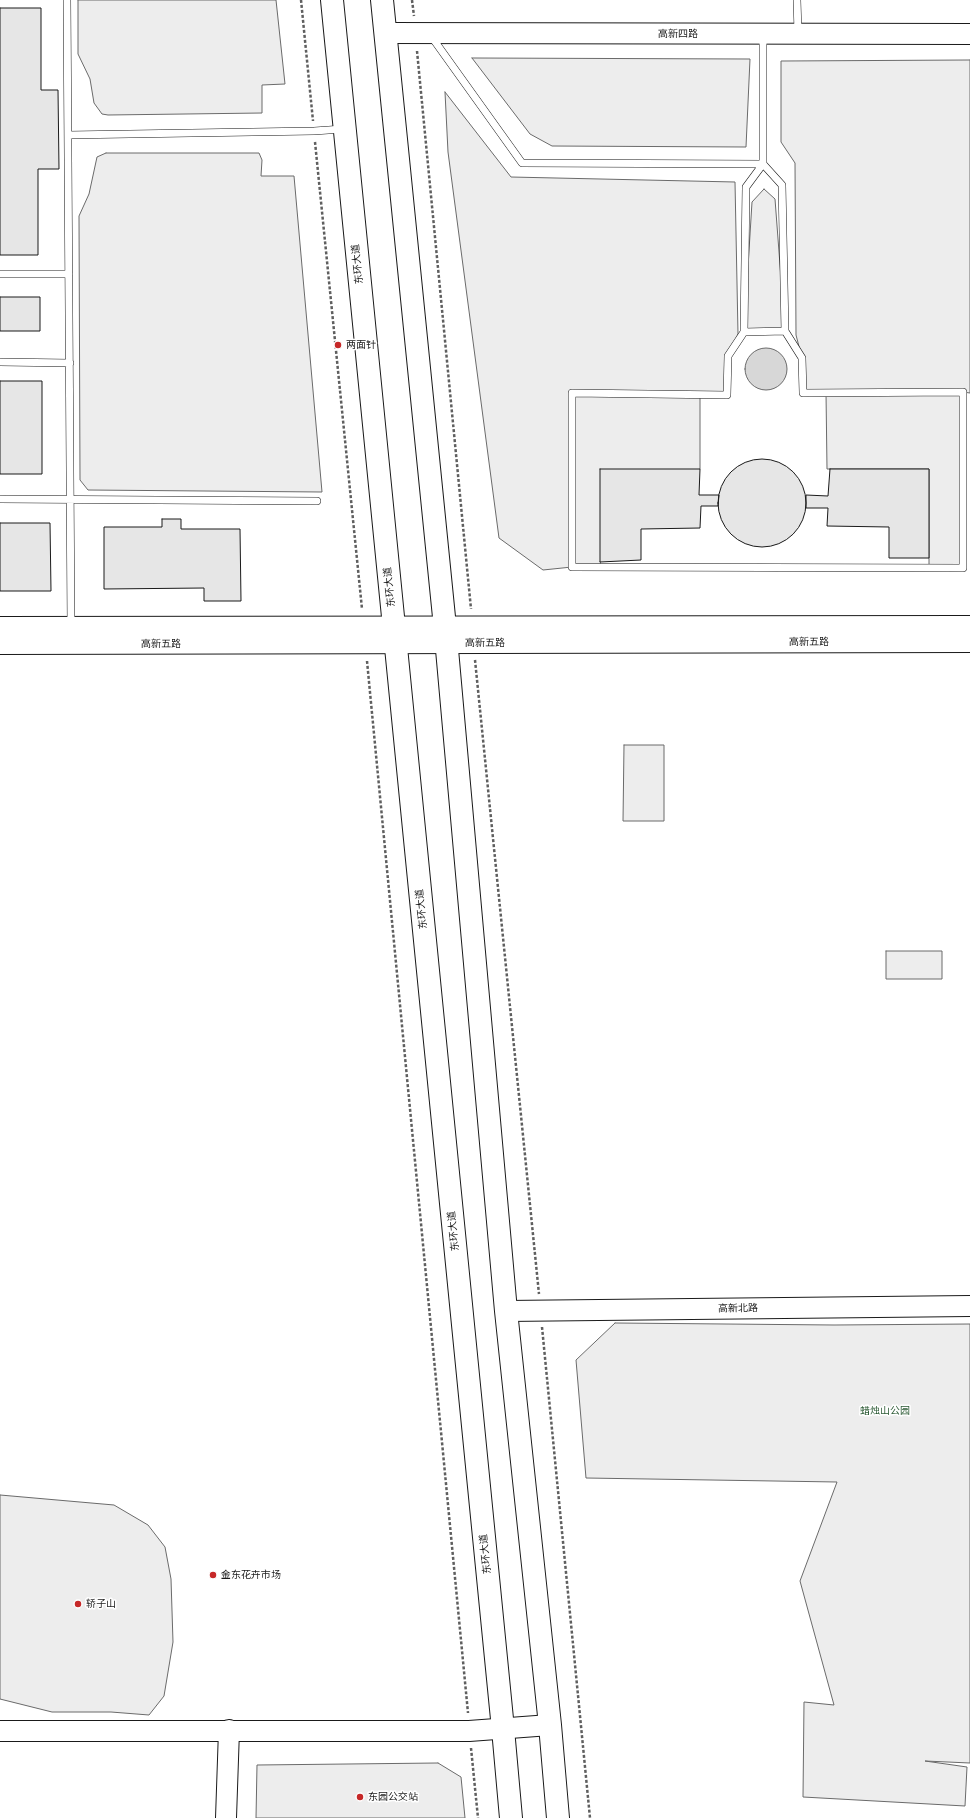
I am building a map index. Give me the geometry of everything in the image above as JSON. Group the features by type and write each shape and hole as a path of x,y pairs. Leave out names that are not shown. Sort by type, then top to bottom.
{"highway":[{"name":"东环大道","path":"332,0 511,1818"},
{"path":"382,0 445,635 506,1311 550,1725 558,1818"}],"main road":[{"name":"高新四路","path":"385,33 762,35 970,34"},
{"name":"高新五路","path":"473,635 970,626"},
{"name":"高新五路","path":"0,627 72,627 364,635"},
{"name":"高新五路","path":"0,644 364,635 473,635 970,642"},
{"name":"高新北路","path":"506,1311 970,1306"},
{"path":"0,1731 470,1731 550,1725"},
{"path":"226,1818 229,1730"}],"lane":[{"path":"67,0 72,627"},
{"path":"797,0 798,35"},
{"path":"422,33 522,163 763,164 782,185 785,331 802,358 803,393 963,392 963,568 572,567 572,394 727,394 728,356 744,332 746,187 763,164 762,35"},
{"path":"68,135 314,131 345,129"},
{"path":"0,274 69,274"},
{"path":"744,332 785,331"},
{"path":"0,362 70,363"},
{"path":"0,500 317,501"}],"path":[{"path":"301,0 478,1818"},
{"path":"412,0 422,33 473,635 590,1818"}],"shaded area":[{"path":"78,0 276,0 285,84 262,85 262,113 102,114 94,103 90,79 78,54"},
{"path":"472,58 750,59 746,147 552,146 530,134"},
{"path":"970,60 970,393 963,392 963,568 929,568 929,469 827,469 826,393 803,393 802,358 796,335 795,163 781,142 781,61"},
{"path":"445,92 511,177 735,182 738,334 728,356 727,395 700,395 700,469 600,561 601,567 572,567 543,570 499,538 448,152"},
{"path":"106,153 259,153 262,160 261,176 294,176 322,492 88,490 80,480 79,216 89,194 97,157"},
{"path":"764,189 775,199 785,331 744,332 752,202"},
{"path":"762,348 770,348 778,351 784,357 787,369 784,381 778,387 770,390 762,390 754,387 748,381 745,373 745,365 748,357 754,351"},
{"path":"624,745 664,745 664,821 623,821"},
{"path":"886,951 942,951 942,979 886,979"},
{"name":"蜡烛山公园","path":"615,1323 834,1325 970,1324 970,1763 925,1761 967,1767 965,1806 803,1797 804,1702 834,1705 800,1581 837,1482 586,1478 576,1360"},
{"path":"0,1495 114,1505 148,1525 165,1547 171,1579 173,1642 164,1696 149,1715 111,1712 52,1712 0,1699"},
{"name":"东园公交站","path":"438,1763 461,1777 465,1818 256,1818 257,1765"}],"building":[{"path":"0,8 41,8 41,90 58,90 59,169 38,169 38,255 0,255"},
{"path":"0,297 40,297 40,331 0,331"},
{"path":"0,381 42,381 42,474 0,474"},
{"path":"762,459 779,462 793,472 803,486 806,503 803,520 793,534 779,544 762,547 745,544 731,534 721,520 718,503 721,486 731,472 745,462"},
{"path":"600,469 700,469 699,495 719,495 718,506 701,506 700,528 641,529 641,560 600,562"},
{"path":"830,469 929,469 929,558 889,558 889,527 827,526 828,508 806,508 806,495 828,496"},
{"path":"162,519 181,519 181,529 240,529 241,601 204,601 204,588 104,589 104,527 162,527"},
{"path":"0,523 50,523 51,591 0,591"}],"place":[{"name":"两面针","path":"338,345"},
{"name":"金东花卉市场","path":"213,1575"},
{"name":"轿子山","path":"78,1604"},
{"name":"东园公交站","path":"360,1797"}]}
